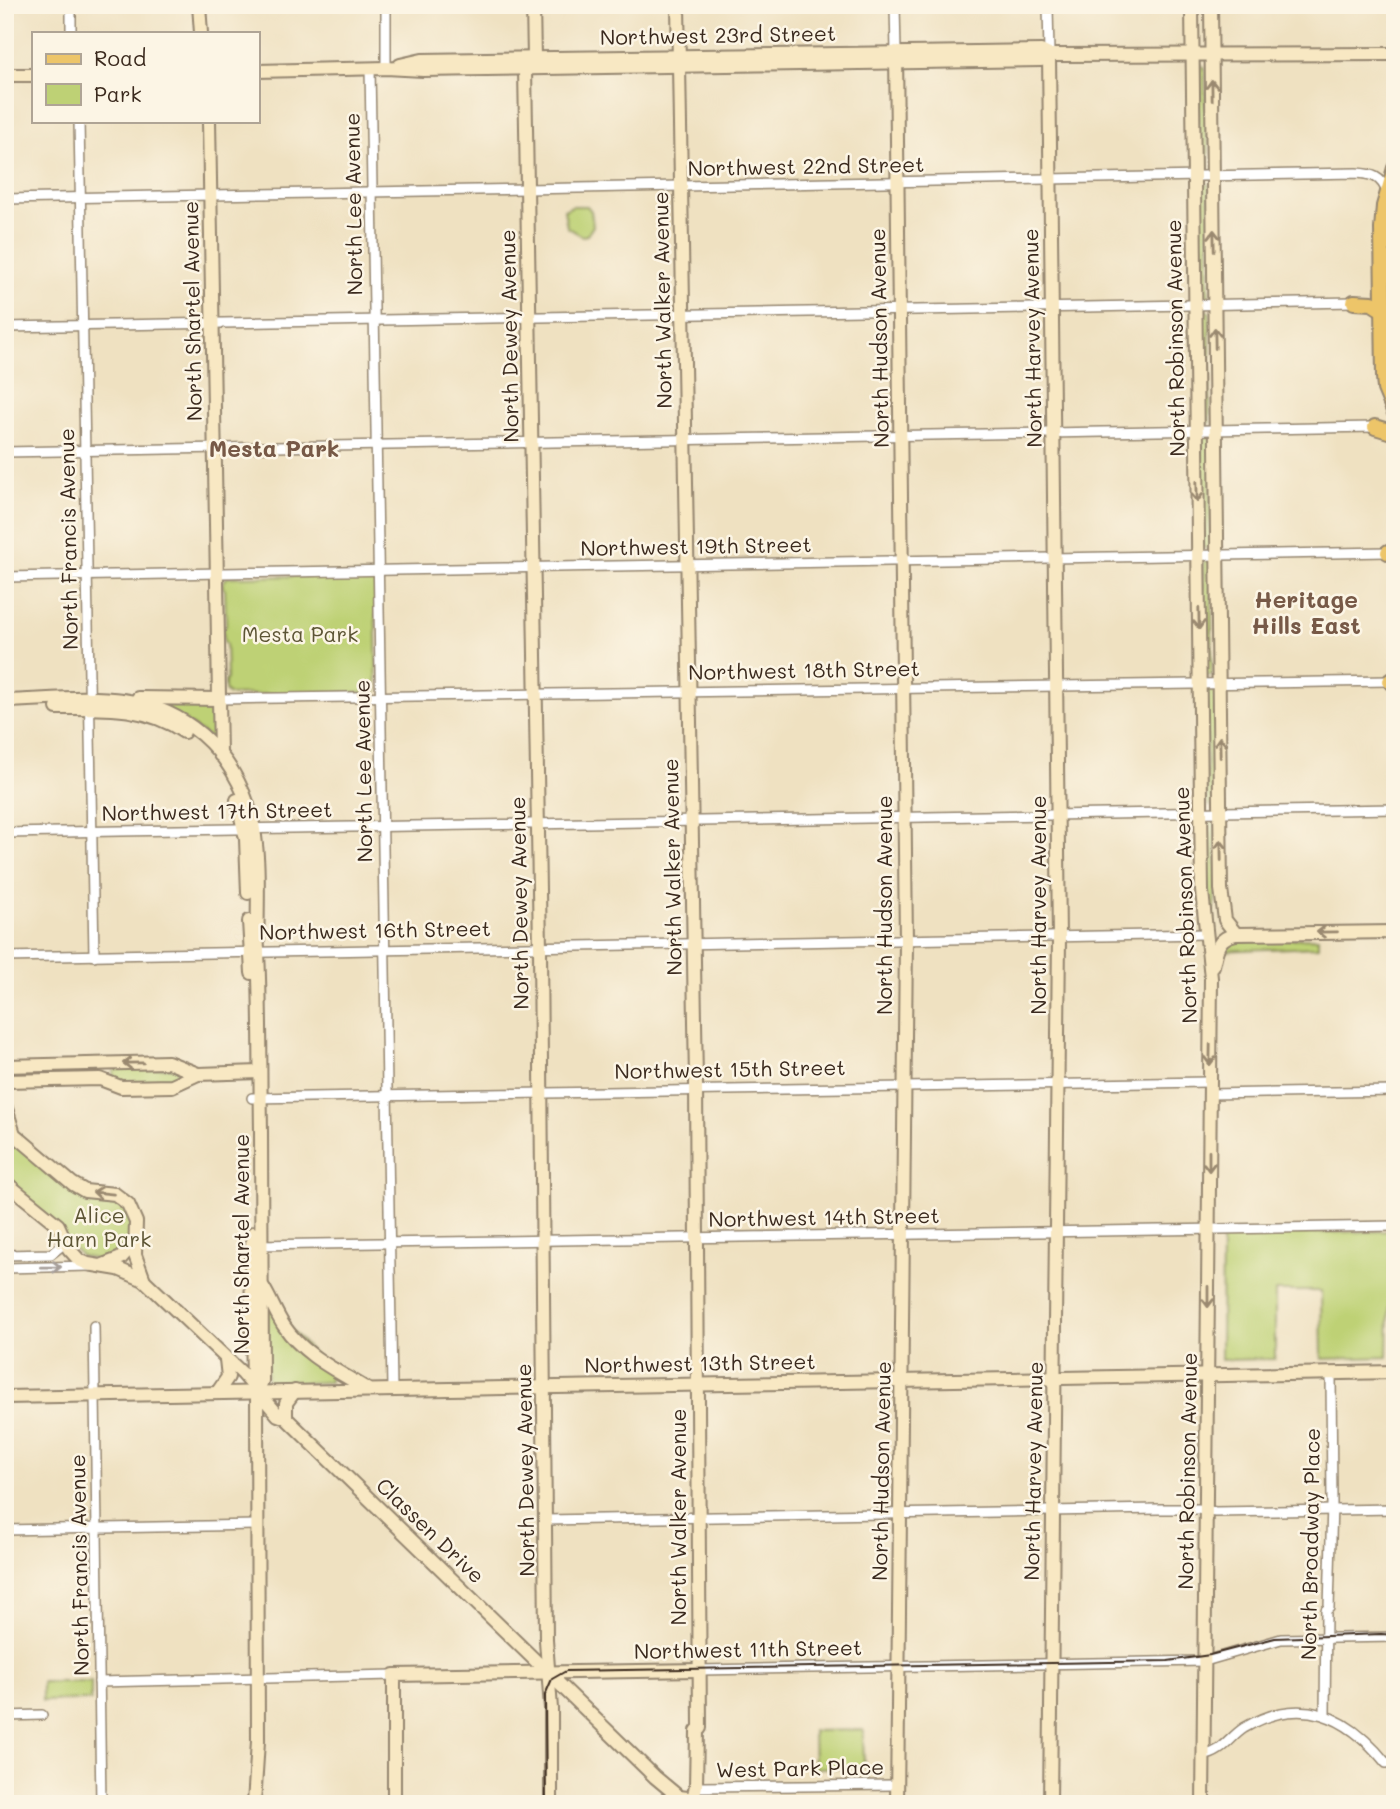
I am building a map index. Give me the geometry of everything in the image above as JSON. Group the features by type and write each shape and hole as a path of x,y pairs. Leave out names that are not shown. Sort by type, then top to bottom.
{"main road":[{"path":"1394,175 1382,217 1385,389 1395,413"},
{"path":"1354,302 1372,303 1383,310"},
{"path":"1375,426 1395,433"}],"street":[{"path":"71,5 71,32"},
{"path":"199,5 201,32"},
{"path":"386,5 386,68"},
{"path":"525,69 534,58 533,5"},
{"name":"North Walker Avenue","path":"678,5 696,1089 700,1728 697,1731 695,1802"},
{"name":"North Hudson Avenue","path":"895,5 906,941 897,1804"},
{"name":"North Harvey Avenue","path":"1048,5 1059,937 1049,1804"},
{"name":"North Robinson Avenue","path":"1192,5 1202,891 1211,978 1203,1804"},
{"name":"North Robinson Avenue","path":"1211,5 1222,889"},
{"name":"Northwest 23rd Street","path":"259,71 370,68 525,69 678,61 896,57 1041,60 1049,55 1395,54"},
{"name":"Northwest 23rd Street","path":"386,68 422,60 534,58 678,61"},
{"name":"North Lee Avenue","path":"370,68 392,1389"},
{"name":"North Dewey Avenue","path":"525,69 551,1804"},
{"path":"5,75 32,75"},
{"name":"North Francis Avenue","path":"79,122 94,956"},
{"name":"North Shartel Avenue","path":"209,122 220,759 242,790 249,829 254,953 258,1245 262,1283 262,1381 255,1389"},
{"name":"Northwest 22nd Street","path":"5,199 1356,173 1377,177 1382,181 1387,194"},
{"path":"5,327 1354,302"},
{"path":"5,452 1375,426"},
{"name":"Northwest 19th Street","path":"5,577 1392,553"},
{"name":"Northwest 18th Street","path":"219,699 1393,682"},
{"path":"5,709 90,703 117,698 219,699"},
{"path":"117,698 141,702 175,716 197,731 220,759"},
{"path":"5,701 90,703 125,708 162,719 220,759"},
{"name":"Northwest 17th Street","path":"5,833 1201,811 1395,810"},
{"path":"1206,934 1216,923 1222,889"},
{"path":"1222,889 1224,920 1236,934"},
{"path":"1211,978 1219,942 1224,937 1236,934 1395,932"},
{"name":"Northwest 16th Street","path":"5,957 1206,934"},
{"path":"5,1066 168,1062 198,1074"},
{"path":"109,1063 109,1082"},
{"path":"5,1081 100,1079 121,1087 172,1086 198,1074 256,1072"},
{"name":"Northwest 15th Street","path":"257,1098 1058,1084 1395,1091"},
{"path":"5,1105 14,1134 73,1184 85,1191 111,1193 125,1200 135,1217 136,1259 144,1280"},
{"name":"Classen Drive","path":"5,1182 58,1225 75,1257 83,1262 118,1269 144,1280 228,1361 278,1415 286,1418 674,1794 695,1802"},
{"name":"Northwest 14th Street","path":"258,1245 1395,1226"},
{"path":"5,1255 51,1254 61,1247 63,1233"},
{"path":"5,1268 99,1266 121,1258 135,1241"},
{"name":"North Shartel Avenue","path":"254,1804 258,1741 257,1427 251,1255 258,1245"},
{"path":"252,1273 262,1283 281,1321 300,1345 368,1390"},
{"name":"North Francis Avenue","path":"94,1326 101,1804"},
{"path":"216,1393 228,1377 228,1361 244,1362 253,1351"},
{"name":"Northwest 13th Street","path":"5,1397 216,1393 255,1389 368,1390 1395,1372"},
{"name":"North Broadway Place","path":"1325,1715 1331,1511 1331,1374"},
{"path":"257,1427 269,1418 286,1418 286,1403 295,1391"},
{"path":"546,1520 1198,1509 1395,1509"},
{"path":"5,1530 256,1525"},
{"name":"Northwest 11th Street","path":"99,1682 1205,1661 1266,1642 1395,1637"},
{"name":"Classen Drive","path":"548,1672 563,1698 675,1804"},
{"path":"394,1675 394,1804"},
{"path":"1204,1755 1216,1752 1243,1729 1271,1717 1303,1712 1325,1715 1354,1729 1386,1763 1395,1762"},
{"path":"5,1716 43,1715"},
{"name":"North Walker Avenue","path":"695,1802 702,1787 705,1731 700,1728"},
{"name":"North Shartel Avenue","path":"258,1741 262,1804"},
{"name":"West Park Place","path":"702,1787 897,1785"}],"green space":[{"path":"1199,64 1205,68 1206,132 1209,144 1208,170 1203,172 1199,170"},
{"path":"1202,182 1209,185 1209,298 1205,300 1200,298"},
{"path":"1395,189 1395,403 1391,395 1386,227"},
{"path":"572,206 587,206 591,211 593,226 587,235 582,236 567,227 564,210"},
{"path":"1201,311 1210,313 1210,423 1202,423"},
{"path":"1202,437 1212,438 1210,550 1202,547"},
{"path":"1203,562 1212,562 1210,676 1204,674"},
{"name":"Mesta Park","path":"375,575 377,692 229,695 225,691 225,590 222,586 225,579"},
{"path":"1206,691 1215,693 1215,804 1209,806"},
{"path":"158,704 209,704 213,710 214,737 212,739"},
{"path":"1207,818 1215,819 1217,886 1212,919 1205,886"},
{"path":"1318,938 1318,947 1220,951 1228,940"},
{"path":"116,1068 177,1068 179,1076 176,1081 121,1083 114,1079"},
{"name":"Alice Harn Park","path":"5,1121 78,1193 117,1200 125,1210 132,1228 129,1242 123,1248 105,1262 81,1256 5,1177"},
{"path":"1391,1231 1388,1357 1322,1359 1321,1291 1275,1291 1275,1359 1221,1360 1222,1235"},
{"path":"268,1305 330,1372 330,1382 273,1384 267,1381"},
{"path":"42,1682 91,1682 91,1700 42,1701"},
{"path":"863,1730 864,1767 814,1768 813,1731"}],"tram line":[{"path":"546,1804 545,1695 552,1679 566,1671 1168,1661 1210,1655 1275,1638 1395,1635"}],"district":[{"name":"Mesta Park","path":"274,449"},
{"name":"Heritage Hills East","path":"1306,613"}]}
